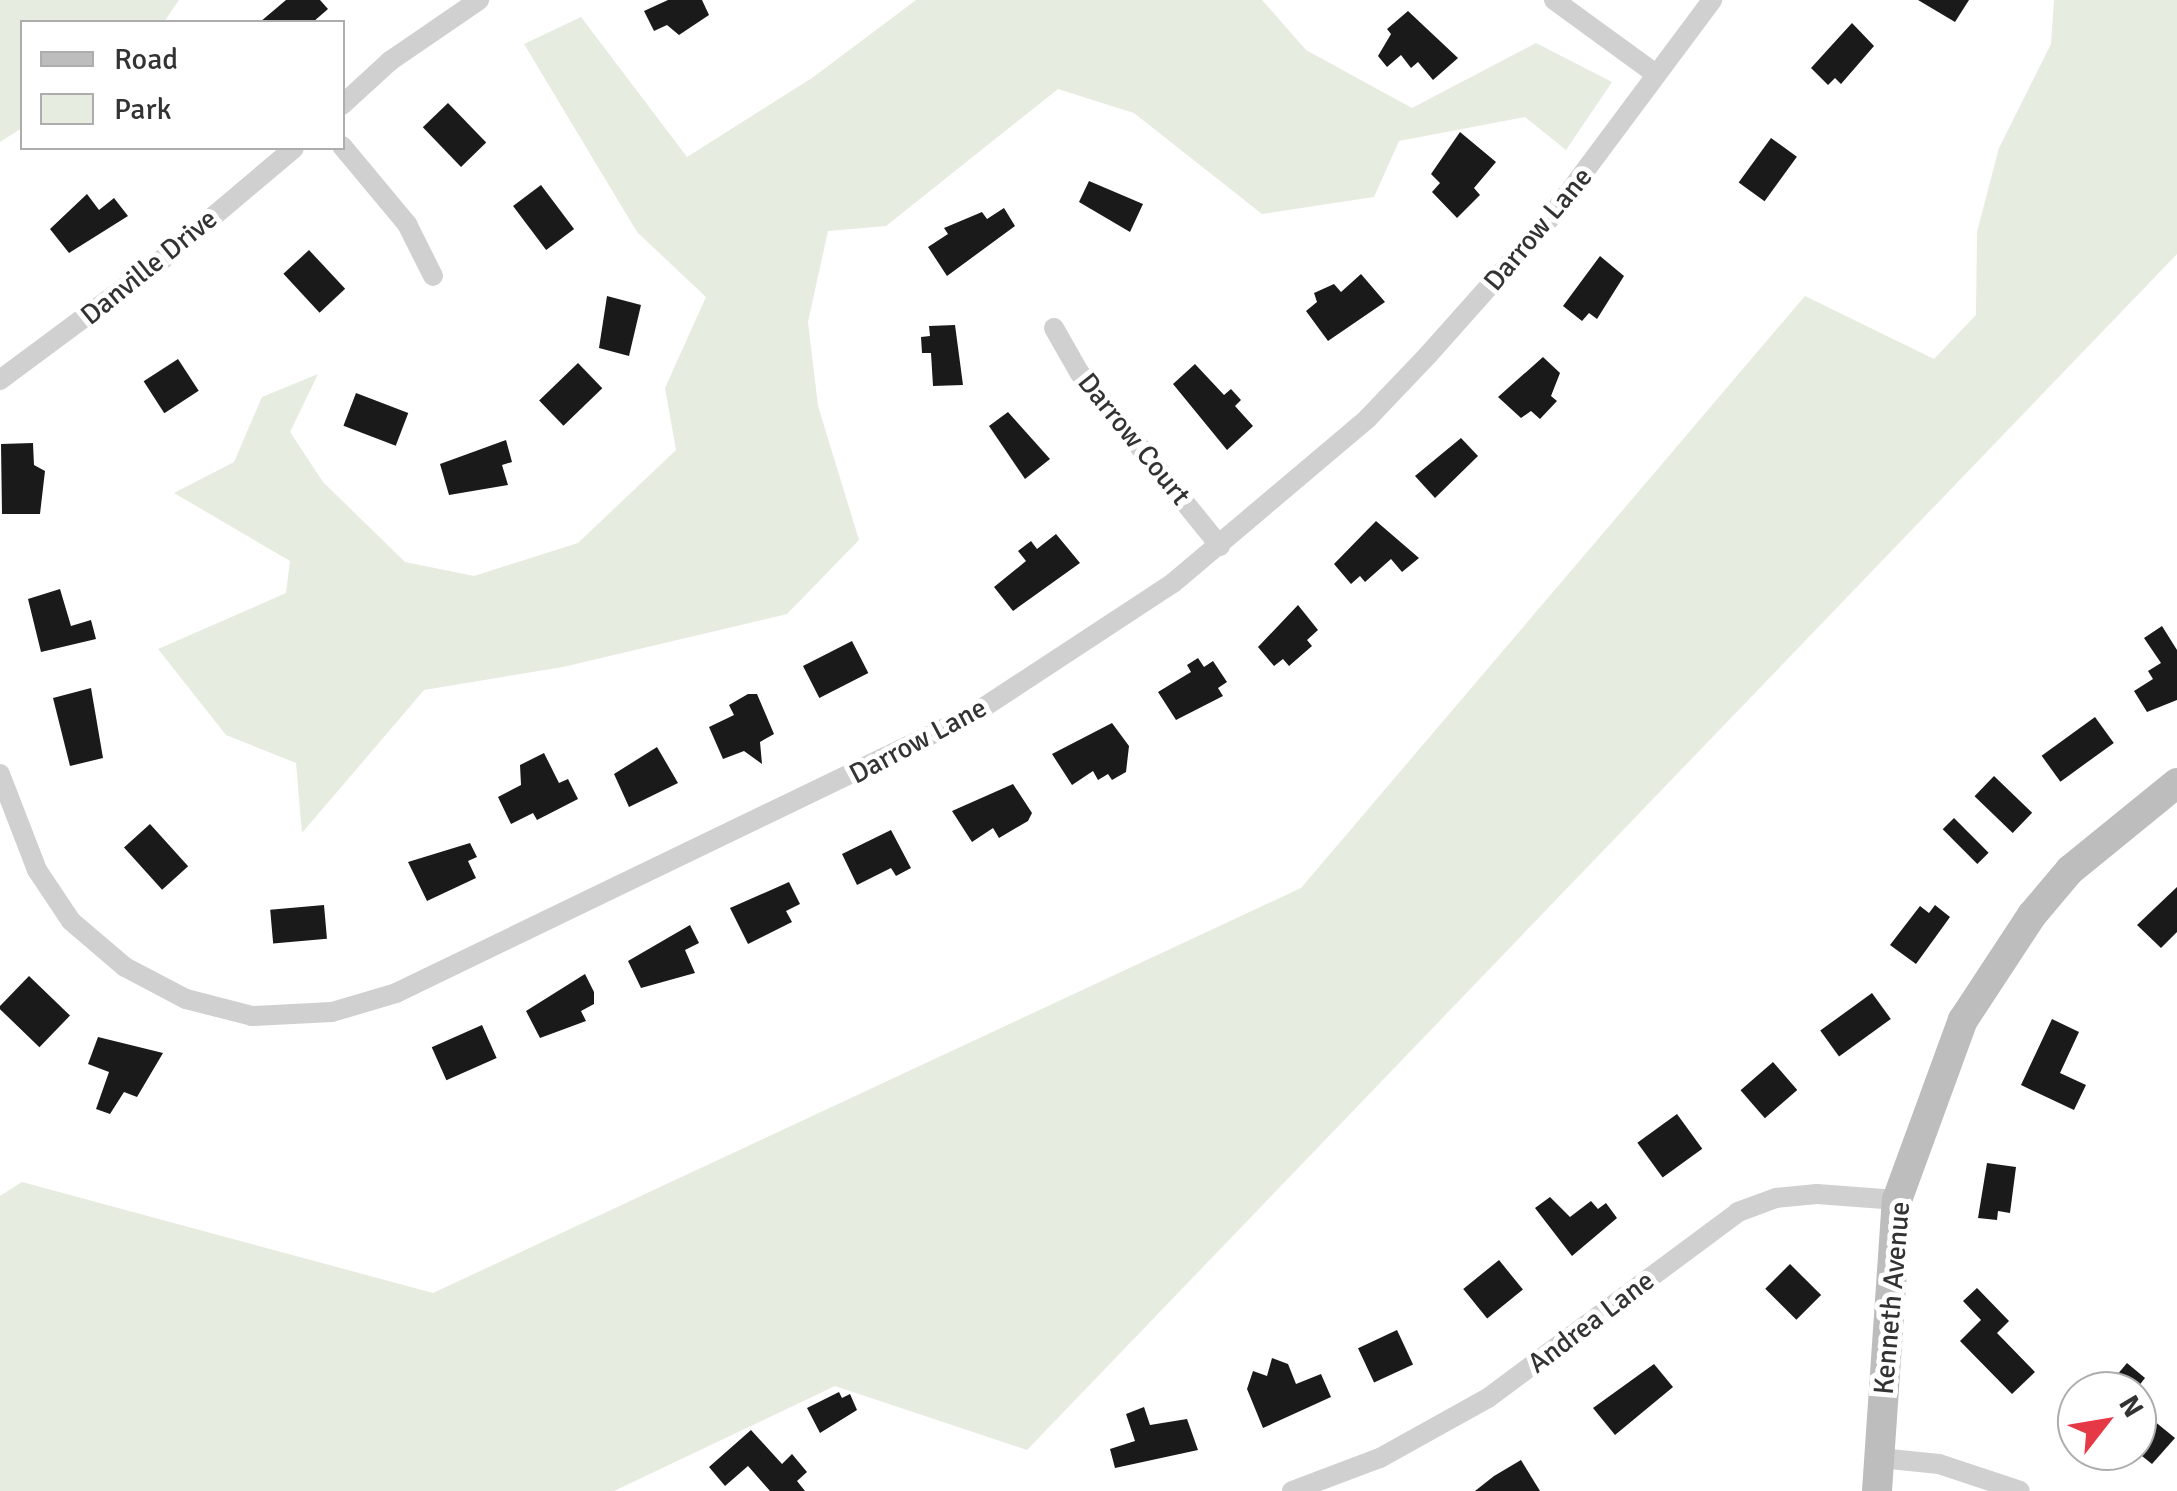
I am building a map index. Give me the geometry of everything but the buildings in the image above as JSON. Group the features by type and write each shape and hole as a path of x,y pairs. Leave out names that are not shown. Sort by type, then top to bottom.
{"street":[{"path":"345,102 393,59 479,0"},
{"path":"1554,0 1656,74"},
{"name":"Darrow Lane","path":"0,774 36,870 71,921 125,967 186,999 252,1016 332,1012 396,993 956,724 1113,626 1220,546 1367,419 1428,355 1549,220 1712,0"},
{"name":"Danville Drive","path":"0,380 164,258 292,150"},
{"path":"345,150 407,224 433,276"},
{"name":"Darrow Court","path":"1054,328 1079,372 1220,546"},
{"name":"Kenneth Avenue","path":"1877,1491 1897,1200 1962,1020 1996,965 2070,870 2177,783"},
{"name":"Andrea Lane","path":"1292,1491 1380,1458 1488,1398 1738,1212 1776,1198 1817,1194 1897,1200"},
{"path":"1880,1458 1939,1464 2020,1491"}],"green space":[{"path":"0,0 179,0 165,20 20,20 20,129 0,142"},
{"path":"916,0 1262,0 1306,50 1412,108 1536,43 1612,82 1566,150 1525,117 1399,141 1374,197 1262,214 1134,113 1058,89 886,226 828,231 808,322 818,406 859,540 787,614 563,667 424,690 302,833 296,763 226,735 158,649 286,593 290,561 174,493 234,462 262,397 318,374 290,432 323,482 405,562 474,576 578,543 676,450 665,388 706,297 637,232 524,44 581,17 687,157 812,78"},
{"path":"2054,0 2177,0 2177,254 1027,1450 835,1386 614,1491 0,1491 0,1196 22,1182 433,1293 1301,888 1805,296 1934,359 1976,315 1977,232 1999,148 2051,44"}]}
